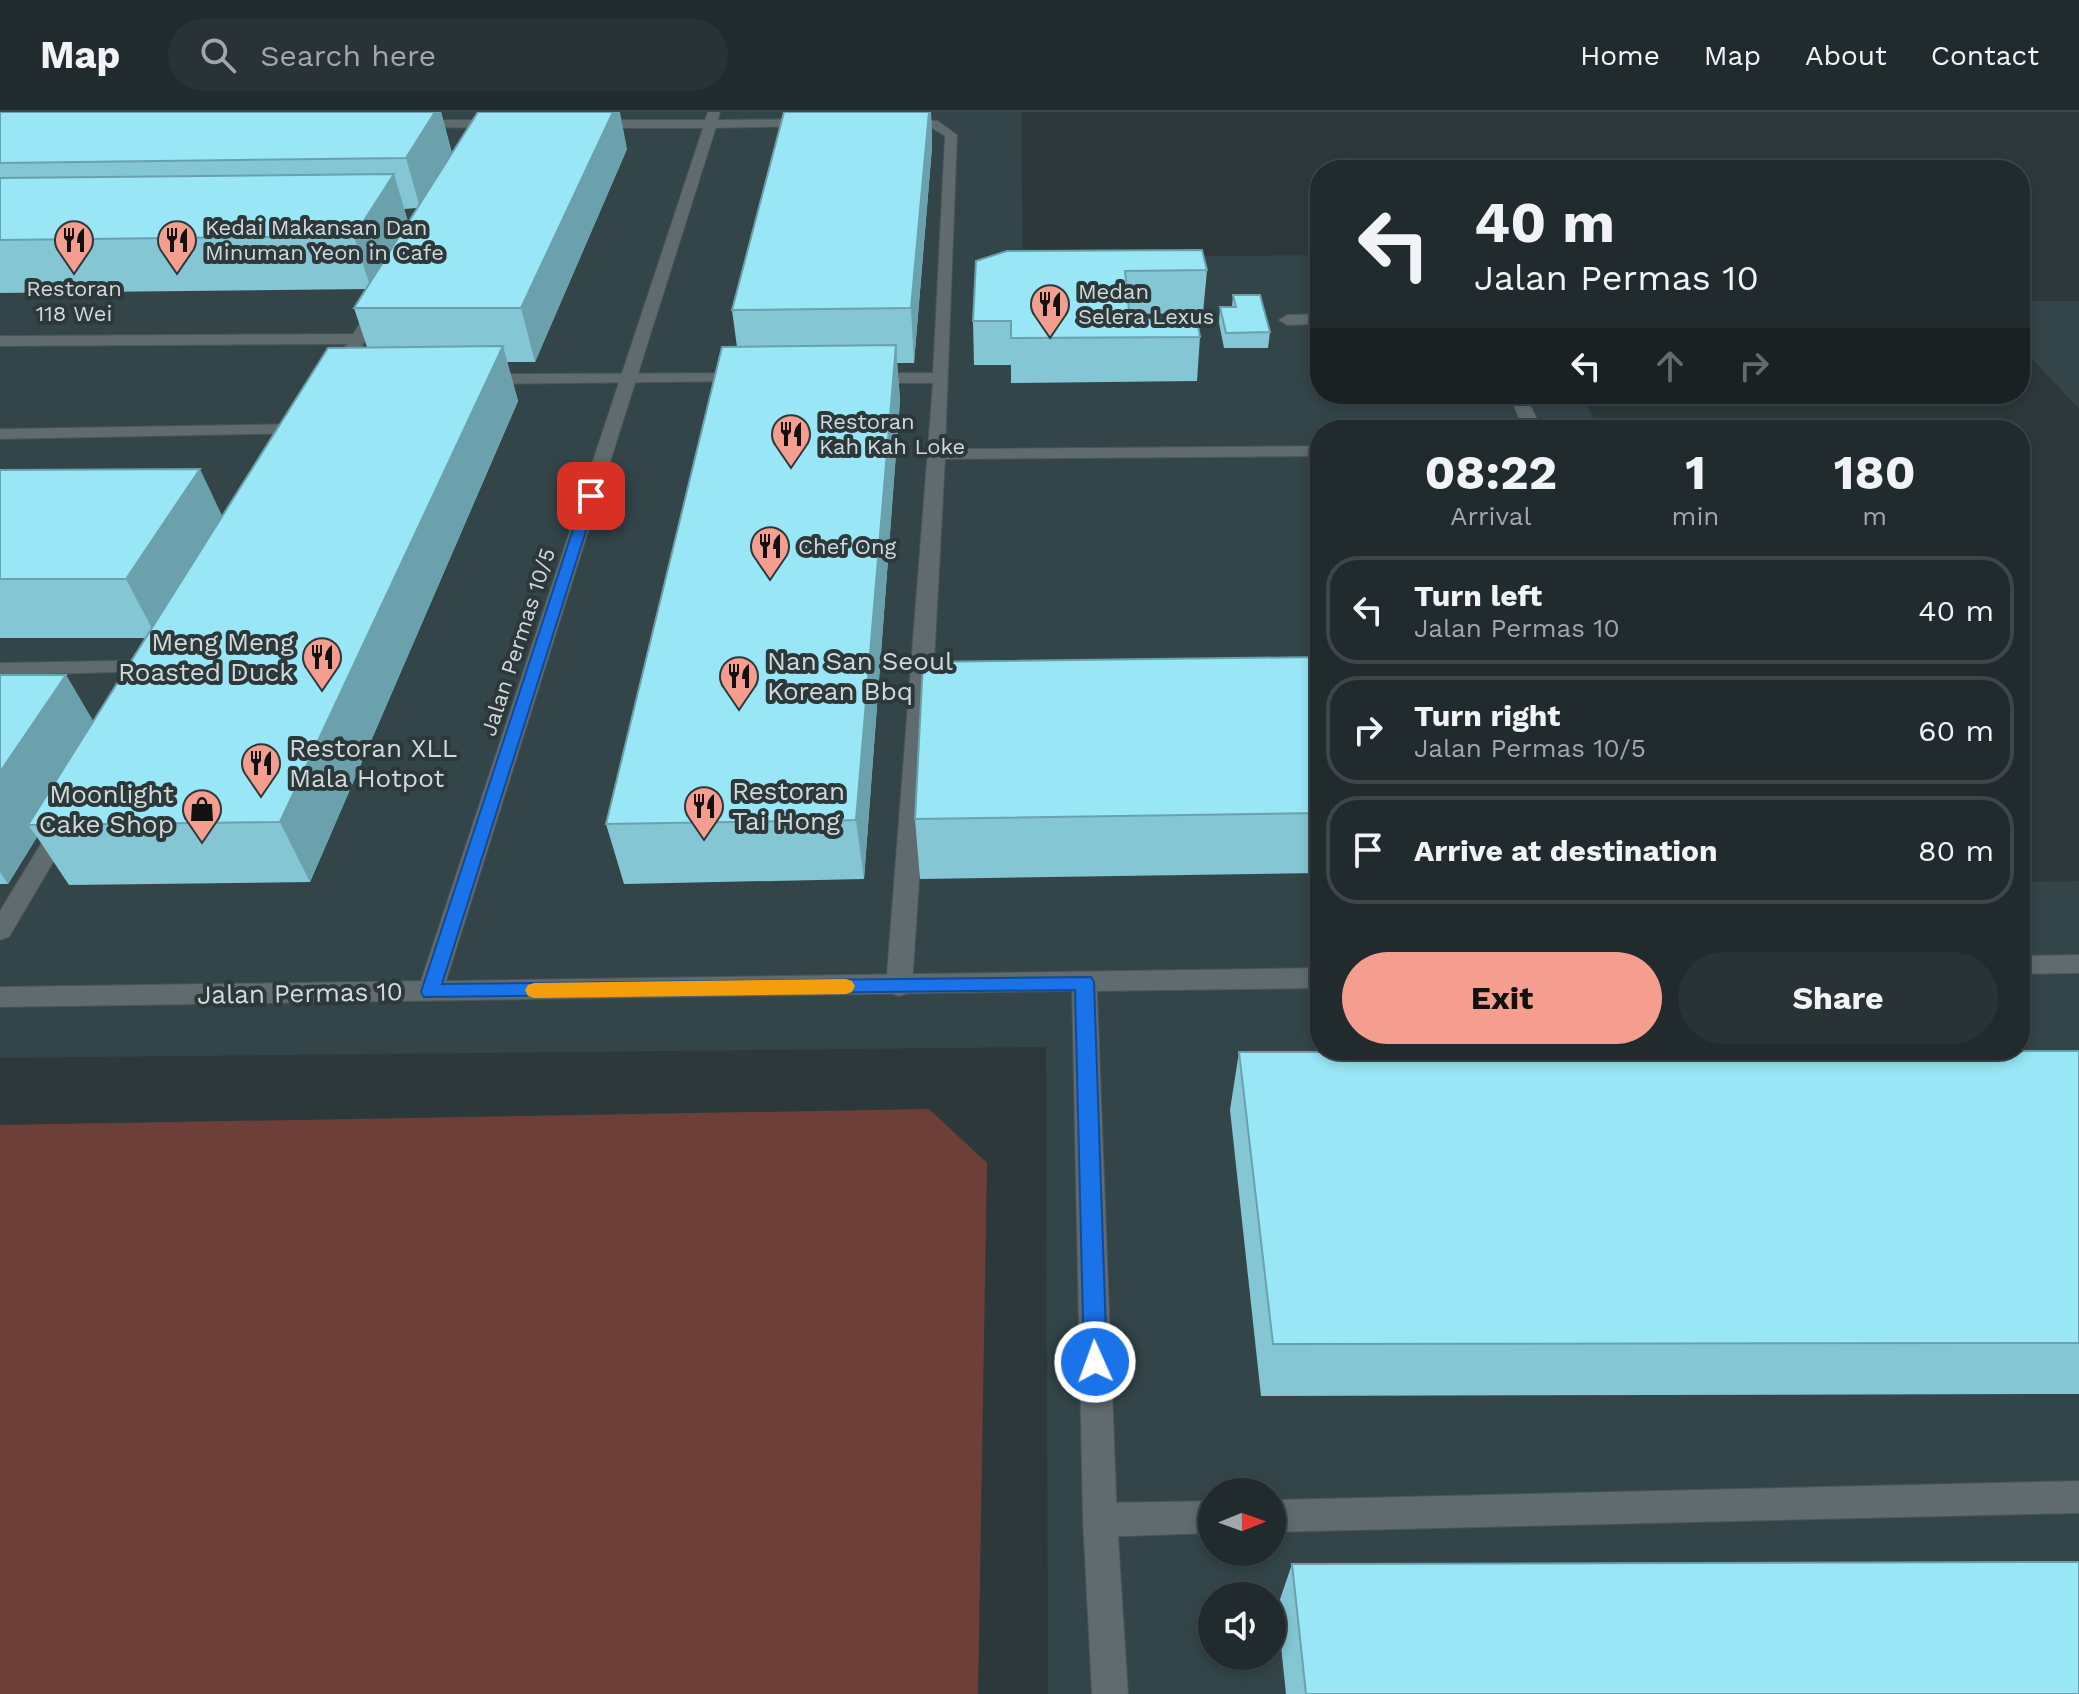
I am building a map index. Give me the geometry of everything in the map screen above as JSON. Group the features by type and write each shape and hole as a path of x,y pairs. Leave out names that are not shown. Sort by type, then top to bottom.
{"street":[{"path":"568,124 712,118 837,123"},
{"name":"Jalan Permas 10/5","path":"430,992 712,118"},
{"path":"884,122 931,122 944,127 951,135 941,378 899,986"},
{"path":"394,124 520,124"},
{"path":"336,384 390,285"},
{"path":"1287,320 1310,319"},
{"path":"0,341 358,339"},
{"path":"457,379 769,378"},
{"path":"847,378 941,378"},
{"path":"0,434 303,429"},
{"path":"936,454 1310,451"},
{"path":"0,669 160,666"},
{"path":"923,670 970,670"},
{"path":"0,931 72,812"},
{"path":"2030,965 2079,964"},
{"name":"Jalan Permas 10","path":"0,997 1310,978"},
{"path":"1084,982 1100,1520 1110,1694"},
{"path":"1286,1516 2079,1497"},
{"path":"1100,1520 1198,1517"}],"shaded area":[{"path":"0,112 1021,112 1023,258 1310,255 1310,404 1586,404 1595,420 1310,420 1310,1060 2030,1060 2030,882 2079,881 2079,1694 1048,1694 1046,1047 0,1058"},
{"path":"2030,301 2079,301 2079,409 2030,357"},
{"path":"929,1109 987,1163 978,1694 0,1694 0,1125"}],"building":[{"path":"0,112 435,112 406,158 0,163"},
{"path":"478,112 613,112 521,308 354,308"},
{"path":"784,112 929,112 911,308 732,310"},
{"path":"394,174 354,236 0,240 0,178"},
{"path":"1202,250 1207,270 1125,271 1130,320 1197,319 1200,337 1011,338 1011,321 973,321 976,261 1007,251"},
{"path":"1233,295 1260,295 1270,332 1226,333 1220,307 1236,307"},
{"path":"896,345 856,820 606,824 722,347"},
{"path":"503,346 280,822 28,825 328,348"},
{"path":"200,469 126,579 0,579 0,470"},
{"path":"1310,657 1310,813 915,819 923,662"},
{"path":"0,675 66,675 0,772"},
{"path":"2030,1051 2079,1051 2079,1343 1273,1344 1239,1052 1310,1052 1310,1060 2030,1060"},
{"path":"2079,1562 2079,1694 1306,1694 1292,1564"}],"slow traffic":[{"path":"534,990 846,986"}],"place":[{"name":"Restoran 118 Wei","path":"74,274"},
{"name":"Kedai Makansan Dan Minuman Yeon in Cafe","path":"177,274"},
{"name":"Medan Selera Lexus","path":"1050,338"},
{"name":"Restoran Kah Kah Loke","path":"791,468"},
{"name":"Chef Ong","path":"770,580"},
{"name":"Meng Meng Roasted Duck","path":"322,691"},
{"name":"Nan San Seoul Korean Bbq","path":"739,710"},
{"name":"Restoran XLL Mala Hotpot","path":"261,797"},
{"name":"Restoran Tai Hong","path":"704,840"},
{"name":"Moonlight Cake Shop","path":"202,843"}],"route":[{"path":"591,496 430,992 1084,982 1095,1362"}]}
